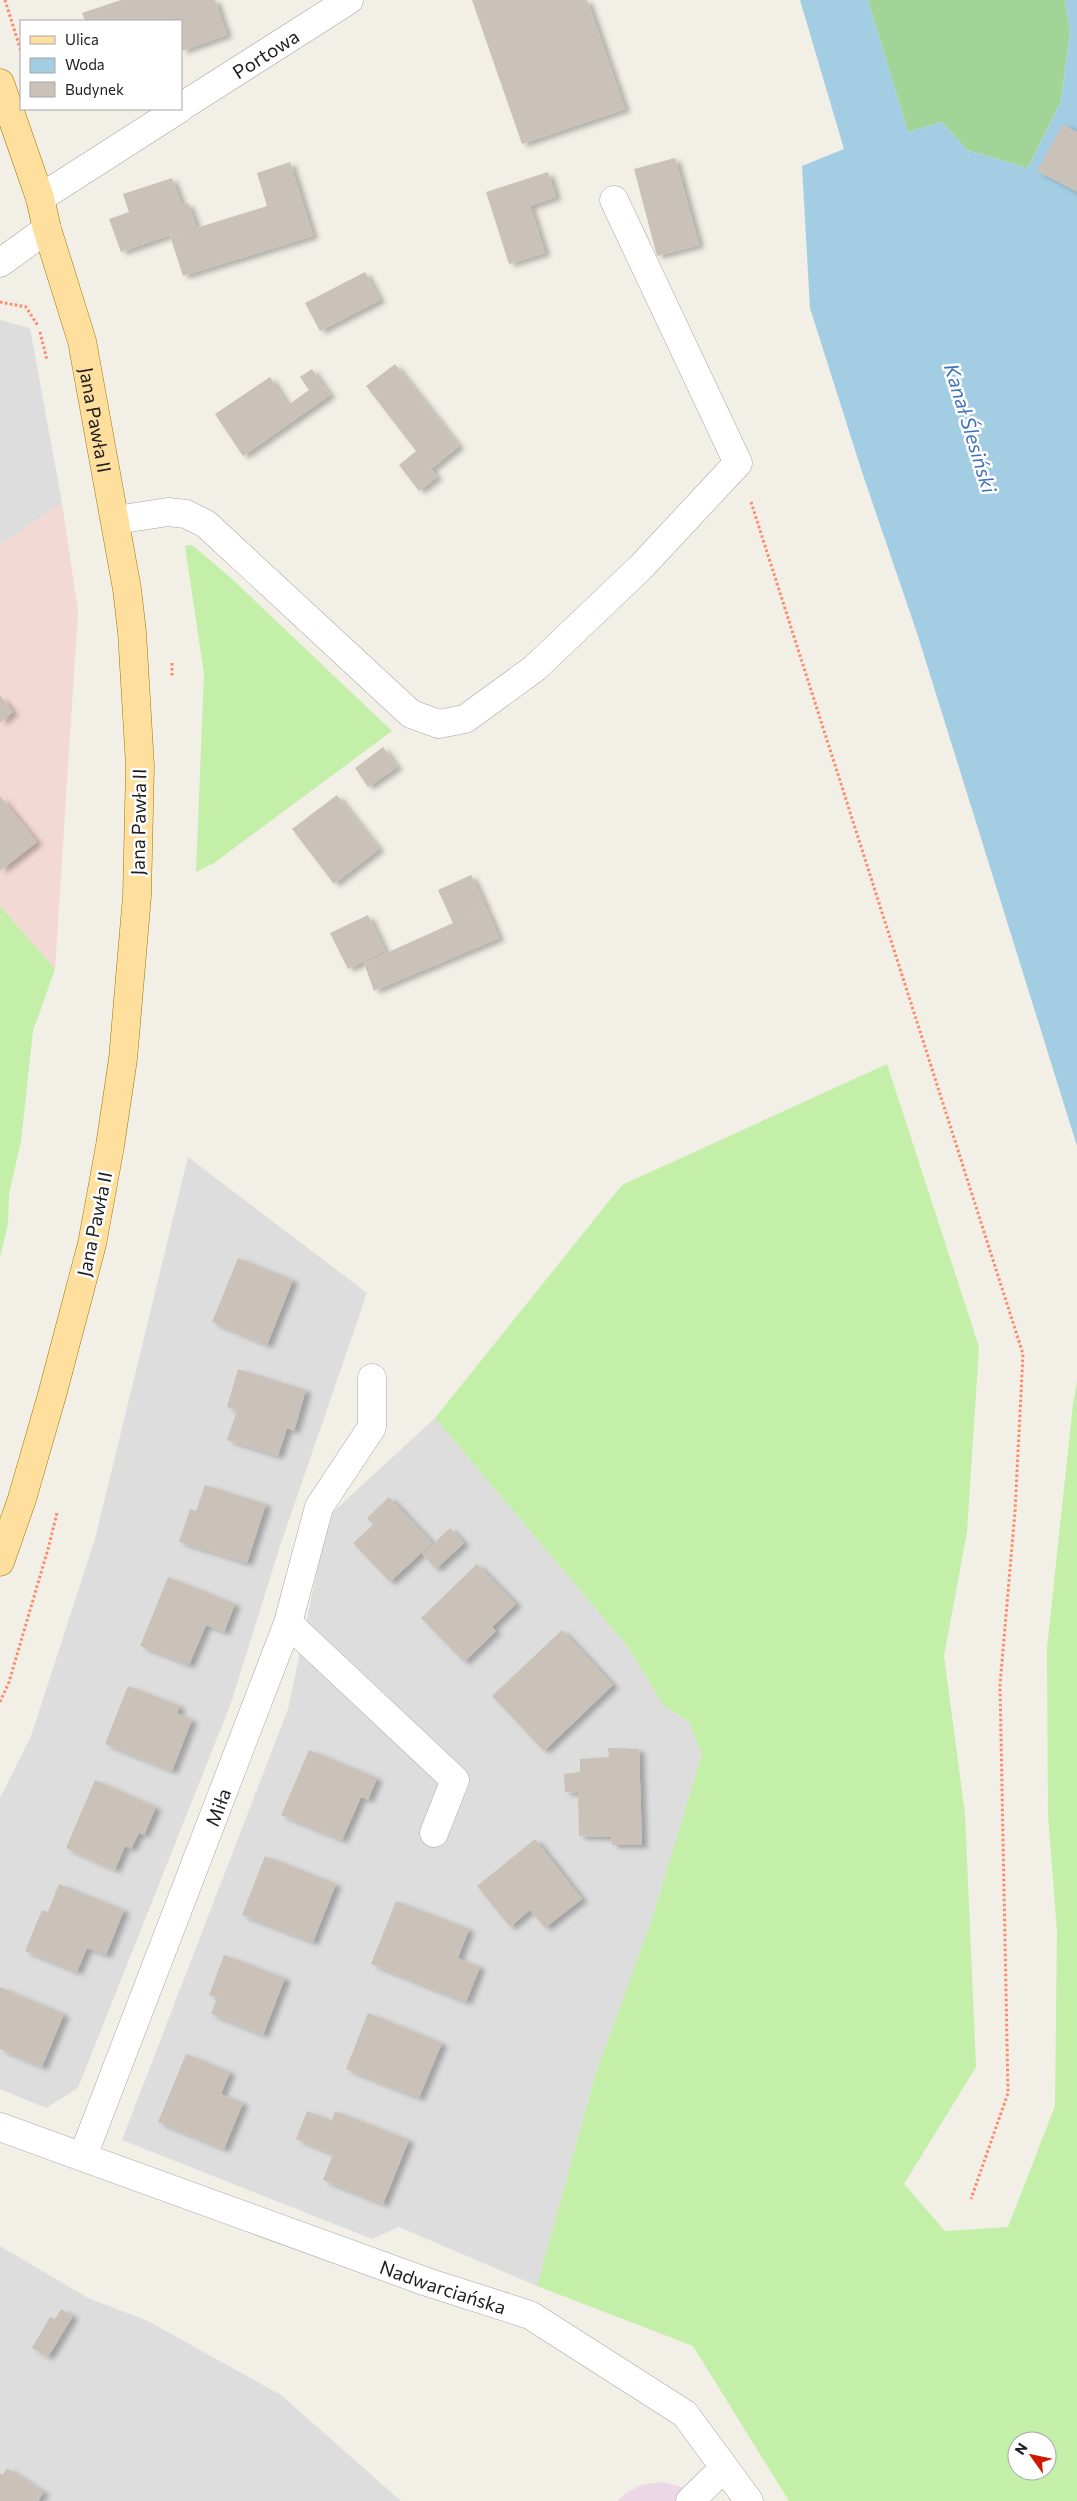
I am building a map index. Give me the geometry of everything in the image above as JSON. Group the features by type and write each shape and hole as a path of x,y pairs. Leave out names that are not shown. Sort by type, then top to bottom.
{"main road":[{"name":"Jana Pawła II","path":"0,83 40,198 47,228 82,341 116,520 132,632 140,766 137,896 123,1059 92,1244 22,1499 0,1562"}],"street":[{"name":"Portowa","path":"182,107 349,0"},
{"name":"Portowa","path":"40,198 177,110"},
{"path":"116,520 168,512 186,514 206,524 411,714 439,724 465,719 535,668 641,567 738,463 614,200"},
{"path":"0,263 47,228"},
{"name":"Miła","path":"83,2156 288,1623 319,1507 372,1427 372,1378"},
{"path":"288,1623 455,1780 434,1833"},
{"path":"0,2127 83,2156"},
{"name":"Nadwarciańska","path":"83,2156 427,2282 530,2315 685,2414 749,2501"},
{"path":"690,2501 724,2468"}],"path":[{"path":"5,0 20,48"},
{"path":"0,302 26,308 37,324 48,362"},
{"path":"738,463 1023,1354 1015,1511 1000,1685 1008,2093 971,2199"}],"shaded area":[{"path":"0,320 30,328 62,503 0,545"},
{"path":"62,503 78,611 55,969 0,906 0,545"},
{"path":"188,1157 367,1293 280,1546 231,1703 78,2088 46,2108 0,2089 0,1798 31,1736 95,1539"},
{"path":"435,1418 628,1647 663,1705 689,1722 702,1754 653,1917 595,2076 537,2286 399,2227 372,2239 122,2140 288,1709 321,1552 333,1512"},
{"path":"0,2246 88,2298 148,2321 281,2395 401,2501 0,2501"},
{"path":"661,2482 679,2486 696,2495 701,2501 618,2501 625,2494 641,2485"}],"green space":[{"path":"868,0 1065,0 1070,31 1061,101 1028,168 967,150 942,122 908,132"},
{"path":"192,545 232,579 392,731 214,863 196,872 204,674 185,546"},
{"path":"0,906 55,969 33,1031 21,1141 9,1194 8,1224 0,1257"},
{"path":"887,1064 979,1347 967,1532 944,1656 965,1814 976,2067 904,2184 945,2231 1008,2227 1055,2106 1057,1932 1048,1814 1047,1648 1077,1381 1077,2501 789,2501 693,2346 537,2286 595,2076 653,1916 702,1754 689,1722 663,1705 628,1647 435,1418 622,1185"}],"water":[{"name":"Kanał Ślesiński","path":"800,0 868,0 908,132 942,122 967,150 1028,168 1061,101 1070,31 1065,0 1077,0 1077,1146 917,633 862,472 810,308 802,166 844,149"}],"building":[{"path":"121,0 215,0 227,35 182,51 182,20 85,20 82,13"},
{"path":"472,0 587,0 625,109 522,144"},
{"path":"1063,124 1077,132 1077,192 1037,171"},
{"path":"675,158 699,245 657,256 634,169"},
{"path":"290,162 313,236 183,276 170,236 267,206 257,173"},
{"path":"548,172 556,197 530,206 545,253 509,264 486,192"},
{"path":"172,178 182,205 188,203 196,226 121,252 109,219 129,212 123,194"},
{"path":"365,272 380,300 320,331 305,303"},
{"path":"395,364 459,446 431,469 437,477 419,491 399,465 416,451 366,386"},
{"path":"312,369 330,395 243,456 215,414 270,377 288,405 309,390 300,377"},
{"path":"0,695 13,712 0,723"},
{"path":"383,747 397,767 368,787 355,768"},
{"path":"337,795 379,849 334,884 292,829"},
{"path":"0,796 37,842 0,871"},
{"path":"471,875 486,907 458,920 486,908 499,938 374,991 364,963 453,923 438,890"},
{"path":"368,915 385,951 348,969 330,933"},
{"path":"238,1258 293,1280 267,1345 212,1322"},
{"path":"238,1369 306,1390 294,1431 287,1428 278,1456 227,1440 237,1410 227,1407"},
{"path":"205,1485 266,1504 247,1563 179,1542 190,1509 196,1511"},
{"path":"389,1497 432,1543 390,1582 353,1543 373,1525 367,1518"},
{"path":"450,1528 464,1543 436,1569 422,1554"},
{"path":"477,1564 516,1604 492,1627 496,1631 464,1662 421,1618"},
{"path":"168,1577 235,1604 224,1632 206,1625 189,1665 140,1646"},
{"path":"562,1630 613,1685 544,1751 492,1696"},
{"path":"128,1686 180,1706 177,1713 192,1720 172,1771 105,1744"},
{"path":"608,1748 639,1749 642,1845 612,1845 611,1837 579,1836 578,1793 565,1792 564,1774 580,1772 580,1759 609,1757"},
{"path":"309,1750 377,1778 368,1800 361,1797 342,1840 281,1815"},
{"path":"95,1780 156,1807 144,1835 139,1833 131,1849 125,1846 115,1870 66,1848"},
{"path":"535,1839 582,1899 545,1928 530,1910 510,1927 477,1886"},
{"path":"265,1856 336,1884 313,1942 242,1915"},
{"path":"59,1884 124,1910 106,1955 87,1948 77,1972 25,1951 42,1910 48,1912"},
{"path":"396,1901 469,1929 458,1958 480,1967 466,2002 371,1964"},
{"path":"224,1955 285,1978 263,2035 211,2014 217,1998 209,1995"},
{"path":"0,1987 64,2014 42,2067 0,2049"},
{"path":"368,2013 442,2043 419,2098 346,2069"},
{"path":"186,2054 230,2072 221,2094 243,2103 224,2149 158,2122"},
{"path":"307,2111 332,2121 335,2111 409,2140 383,2204 323,2180 333,2154 296,2139"},
{"path":"61,2309 73,2316 48,2357 32,2348 50,2317 55,2319"},
{"path":"7,2468 44,2492 38,2501 0,2501 0,2473 3,2475"}]}
